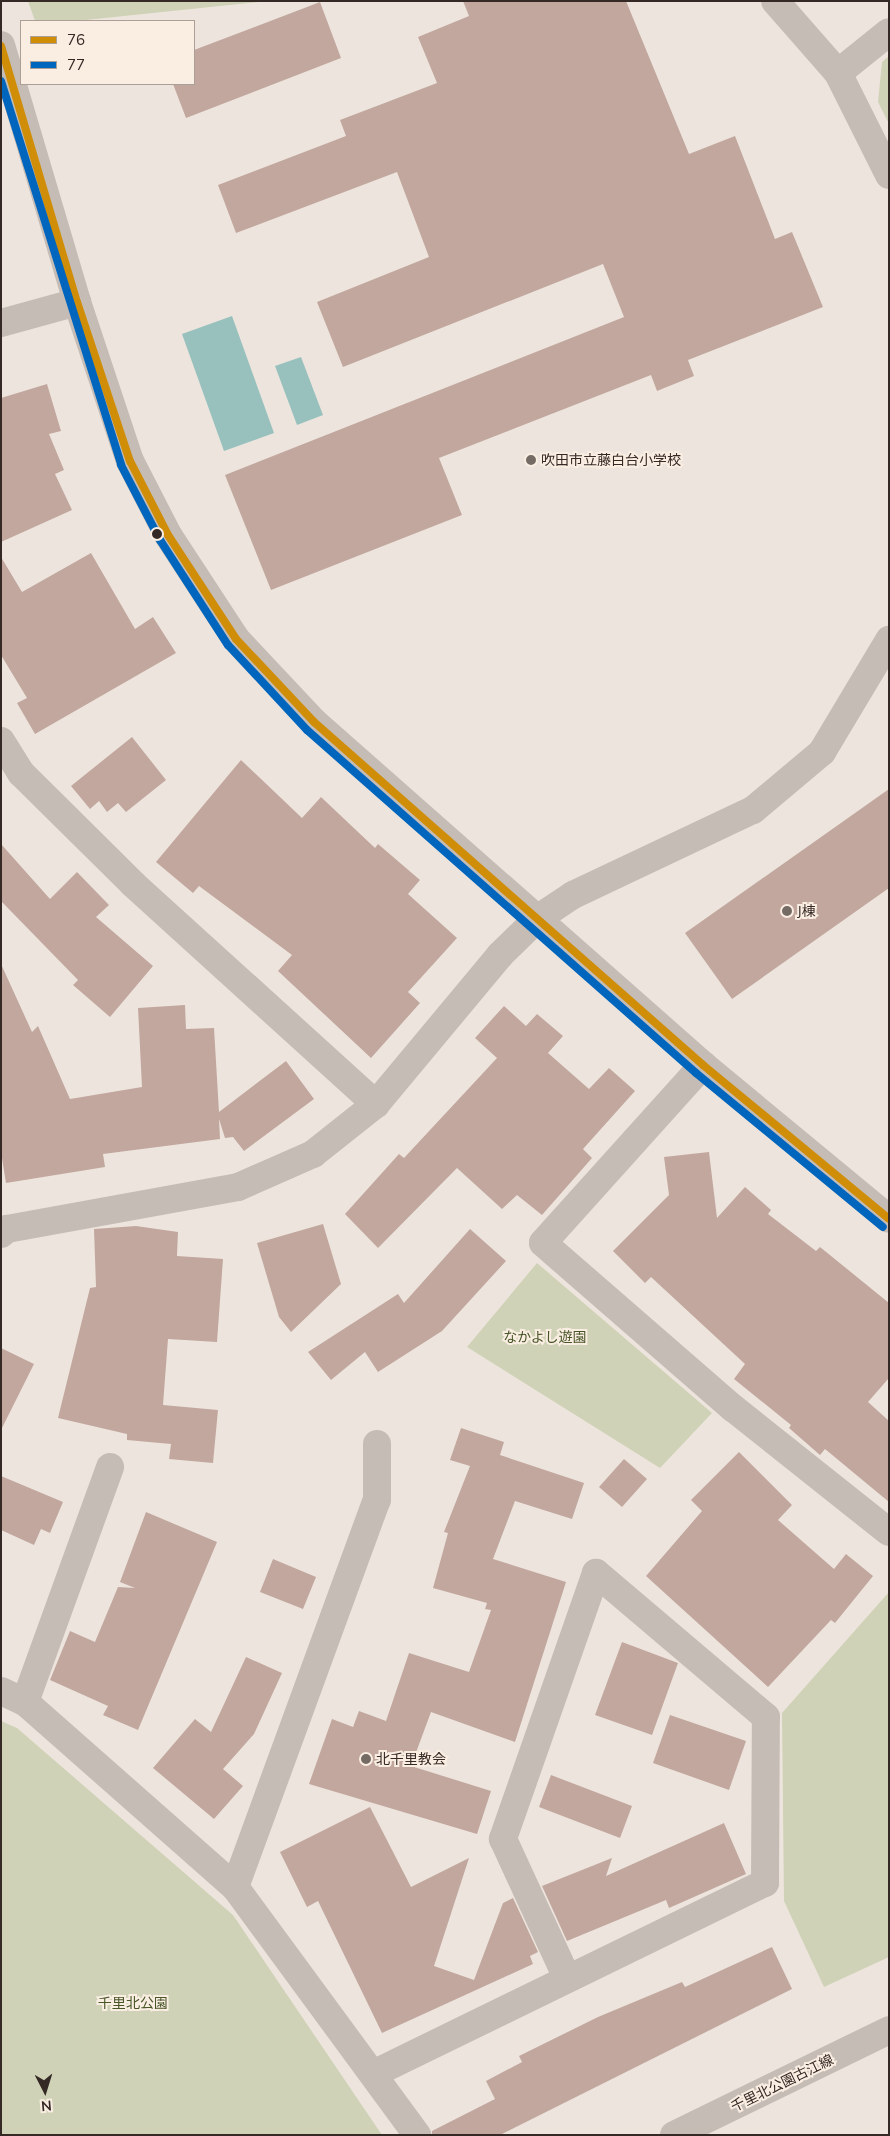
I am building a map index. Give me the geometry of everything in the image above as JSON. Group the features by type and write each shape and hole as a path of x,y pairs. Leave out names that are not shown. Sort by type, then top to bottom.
{"street":[{"path":"776,1 838,74 889,175"},
{"path":"838,74 889,32"},
{"path":"1,45 77,302 130,461 168,535 236,639 314,722 703,1065 889,1219"},
{"path":"1,323 77,302"},
{"path":"3,1226 238,1187 313,1154 376,1104 500,955 536,919 573,895 753,810 822,752 889,640"},
{"path":"1,741 21,773 133,884 376,1104"},
{"path":"703,1065 543,1243 733,1408 889,1532"},
{"path":"235,1887 377,1500 377,1444"},
{"path":"110,1467 13,1696 235,1887 375,2073 417,2135"},
{"path":"375,2073 566,1976 764,1883 766,1717 596,1574 503,1840 566,1976"},
{"name":"千里北公園古江線","path":"674,2135 889,2030"}],"green space":[{"path":"28,1 269,1 86,20 35,20"},
{"path":"889,56 889,124 878,102 882,62"},
{"name":"なかよし遊園","path":"537,1263 712,1413 660,1468 467,1347"},
{"path":"889,1592 889,1957 824,1987 784,1901 782,1713"},
{"name":"千里北公園","path":"1,1721 17,1728 233,1915 382,2135 1,2135"}],"water":[{"path":"232,316 274,433 224,451 182,334"},
{"path":"301,357 323,415 297,425 275,366"}],"building":[{"path":"463,1 626,1 689,154 735,136 775,239 792,232 823,307 688,360 694,376 657,391 651,375 439,458 462,515 271,590 225,475 624,317 603,264 343,367 317,302 429,257 397,172 236,233 218,185 346,136 340,120 437,83 418,37 469,16"},
{"path":"320,2 341,58 186,118 173,85 195,85 195,50"},
{"path":"47,384 61,431 49,434 64,470 55,474 72,510 1,542 1,398"},
{"path":"91,553 135,629 153,617 176,653 35,734 17,703 27,698 1,655 1,557 22,592"},
{"path":"132,737 166,780 126,812 118,803 107,812 99,801 90,809 71,786"},
{"path":"241,760 302,818 321,797 375,848 378,844 420,880 408,894 457,938 408,992 420,1003 371,1058 278,971 292,955 199,886 193,893 156,862"},
{"name":"J棟","path":"889,789 889,888 732,999 685,933"},
{"path":"1,844 50,899 77,872 109,905 96,917 153,966 110,1017 73,985 78,980 1,901"},
{"path":"1,964 32,1032 38,1026 70,1099 142,1087 138,1008 185,1005 186,1029 214,1028 219,1112 286,1061 314,1099 244,1151 233,1137 225,1138 219,1119 220,1139 103,1154 105,1167 6,1183 1,1152"},
{"path":"504,1006 526,1026 537,1014 563,1036 548,1053 589,1089 609,1068 635,1091 583,1149 592,1158 542,1215 517,1195 502,1209 457,1168 378,1248 345,1214 399,1154 404,1158 497,1058 475,1038"},
{"path":"709,1152 717,1218 745,1187 771,1210 768,1214 816,1251 820,1247 889,1303 889,1378 868,1402 889,1421 889,1502 825,1449 820,1455 789,1428 791,1425 734,1379 745,1364 651,1277 645,1283 613,1251 669,1195 664,1157"},
{"path":"323,1224 341,1284 291,1332 279,1317 257,1243"},
{"path":"136,1226 178,1232 177,1256 223,1259 217,1342 168,1339 163,1405 218,1410 213,1463 169,1459 171,1444 127,1440 127,1434 58,1418 90,1288 96,1287 94,1229"},
{"path":"470,1229 506,1261 442,1331 378,1372 365,1352 331,1380 308,1352 398,1294 404,1303"},
{"path":"1,1348 34,1364 1,1430"},
{"path":"461,1428 504,1442 500,1455 584,1483 572,1519 515,1501 493,1559 566,1582 515,1742 431,1712 411,1766 491,1791 477,1834 309,1784 332,1719 353,1727 359,1711 386,1721 409,1653 469,1672 491,1610 485,1609 487,1603 433,1588 448,1533 444,1532 470,1466 450,1460"},
{"path":"739,1452 792,1505 778,1520 834,1569 846,1554 873,1576 835,1623 831,1620 768,1687 646,1576 702,1511 691,1500"},
{"path":"624,1459 647,1479 622,1507 599,1487"},
{"path":"1,1476 63,1502 50,1533 41,1529 34,1545 1,1530"},
{"path":"146,1512 217,1542 138,1730 103,1715 108,1706 50,1680 70,1631 95,1642 118,1587 135,1588 120,1582"},
{"path":"273,1559 316,1577 303,1609 260,1592"},
{"path":"622,1642 678,1663 652,1735 595,1715"},
{"path":"246,1657 282,1673 254,1734 223,1769 243,1786 214,1819 153,1768 195,1719 211,1732"},
{"path":"670,1715 746,1741 729,1790 653,1763"},
{"path":"551,1775 632,1806 620,1838 539,1807"},
{"path":"370,1807 411,1887 469,1858 434,1966 474,1980 503,1903 513,1898 538,1952 530,1956 533,1964 382,2033 318,1901 307,1907 280,1852"},
{"path":"724,1823 746,1874 669,1908 666,1900 567,1941 542,1886 612,1858 606,1876"},
{"path":"772,1947 792,1989 500,2135 432,2135 432,2131 495,2099 486,2081 522,2062 519,2056 598,2017 682,1982 685,1987"}],"transit line":[{"name":"76","path":"1,46 77,302 130,461 168,535 236,639 314,722 703,1065 889,1219"},
{"name":"77","path":"1,81 121,465 160,540 228,645 307,730 696,1073 883,1227"}],"place":[{"name":"吹田市立藤白台小学校","path":"531,460"},
{"name":"J棟","path":"787,911"},
{"name":"北千里教会","path":"366,1759"}]}
